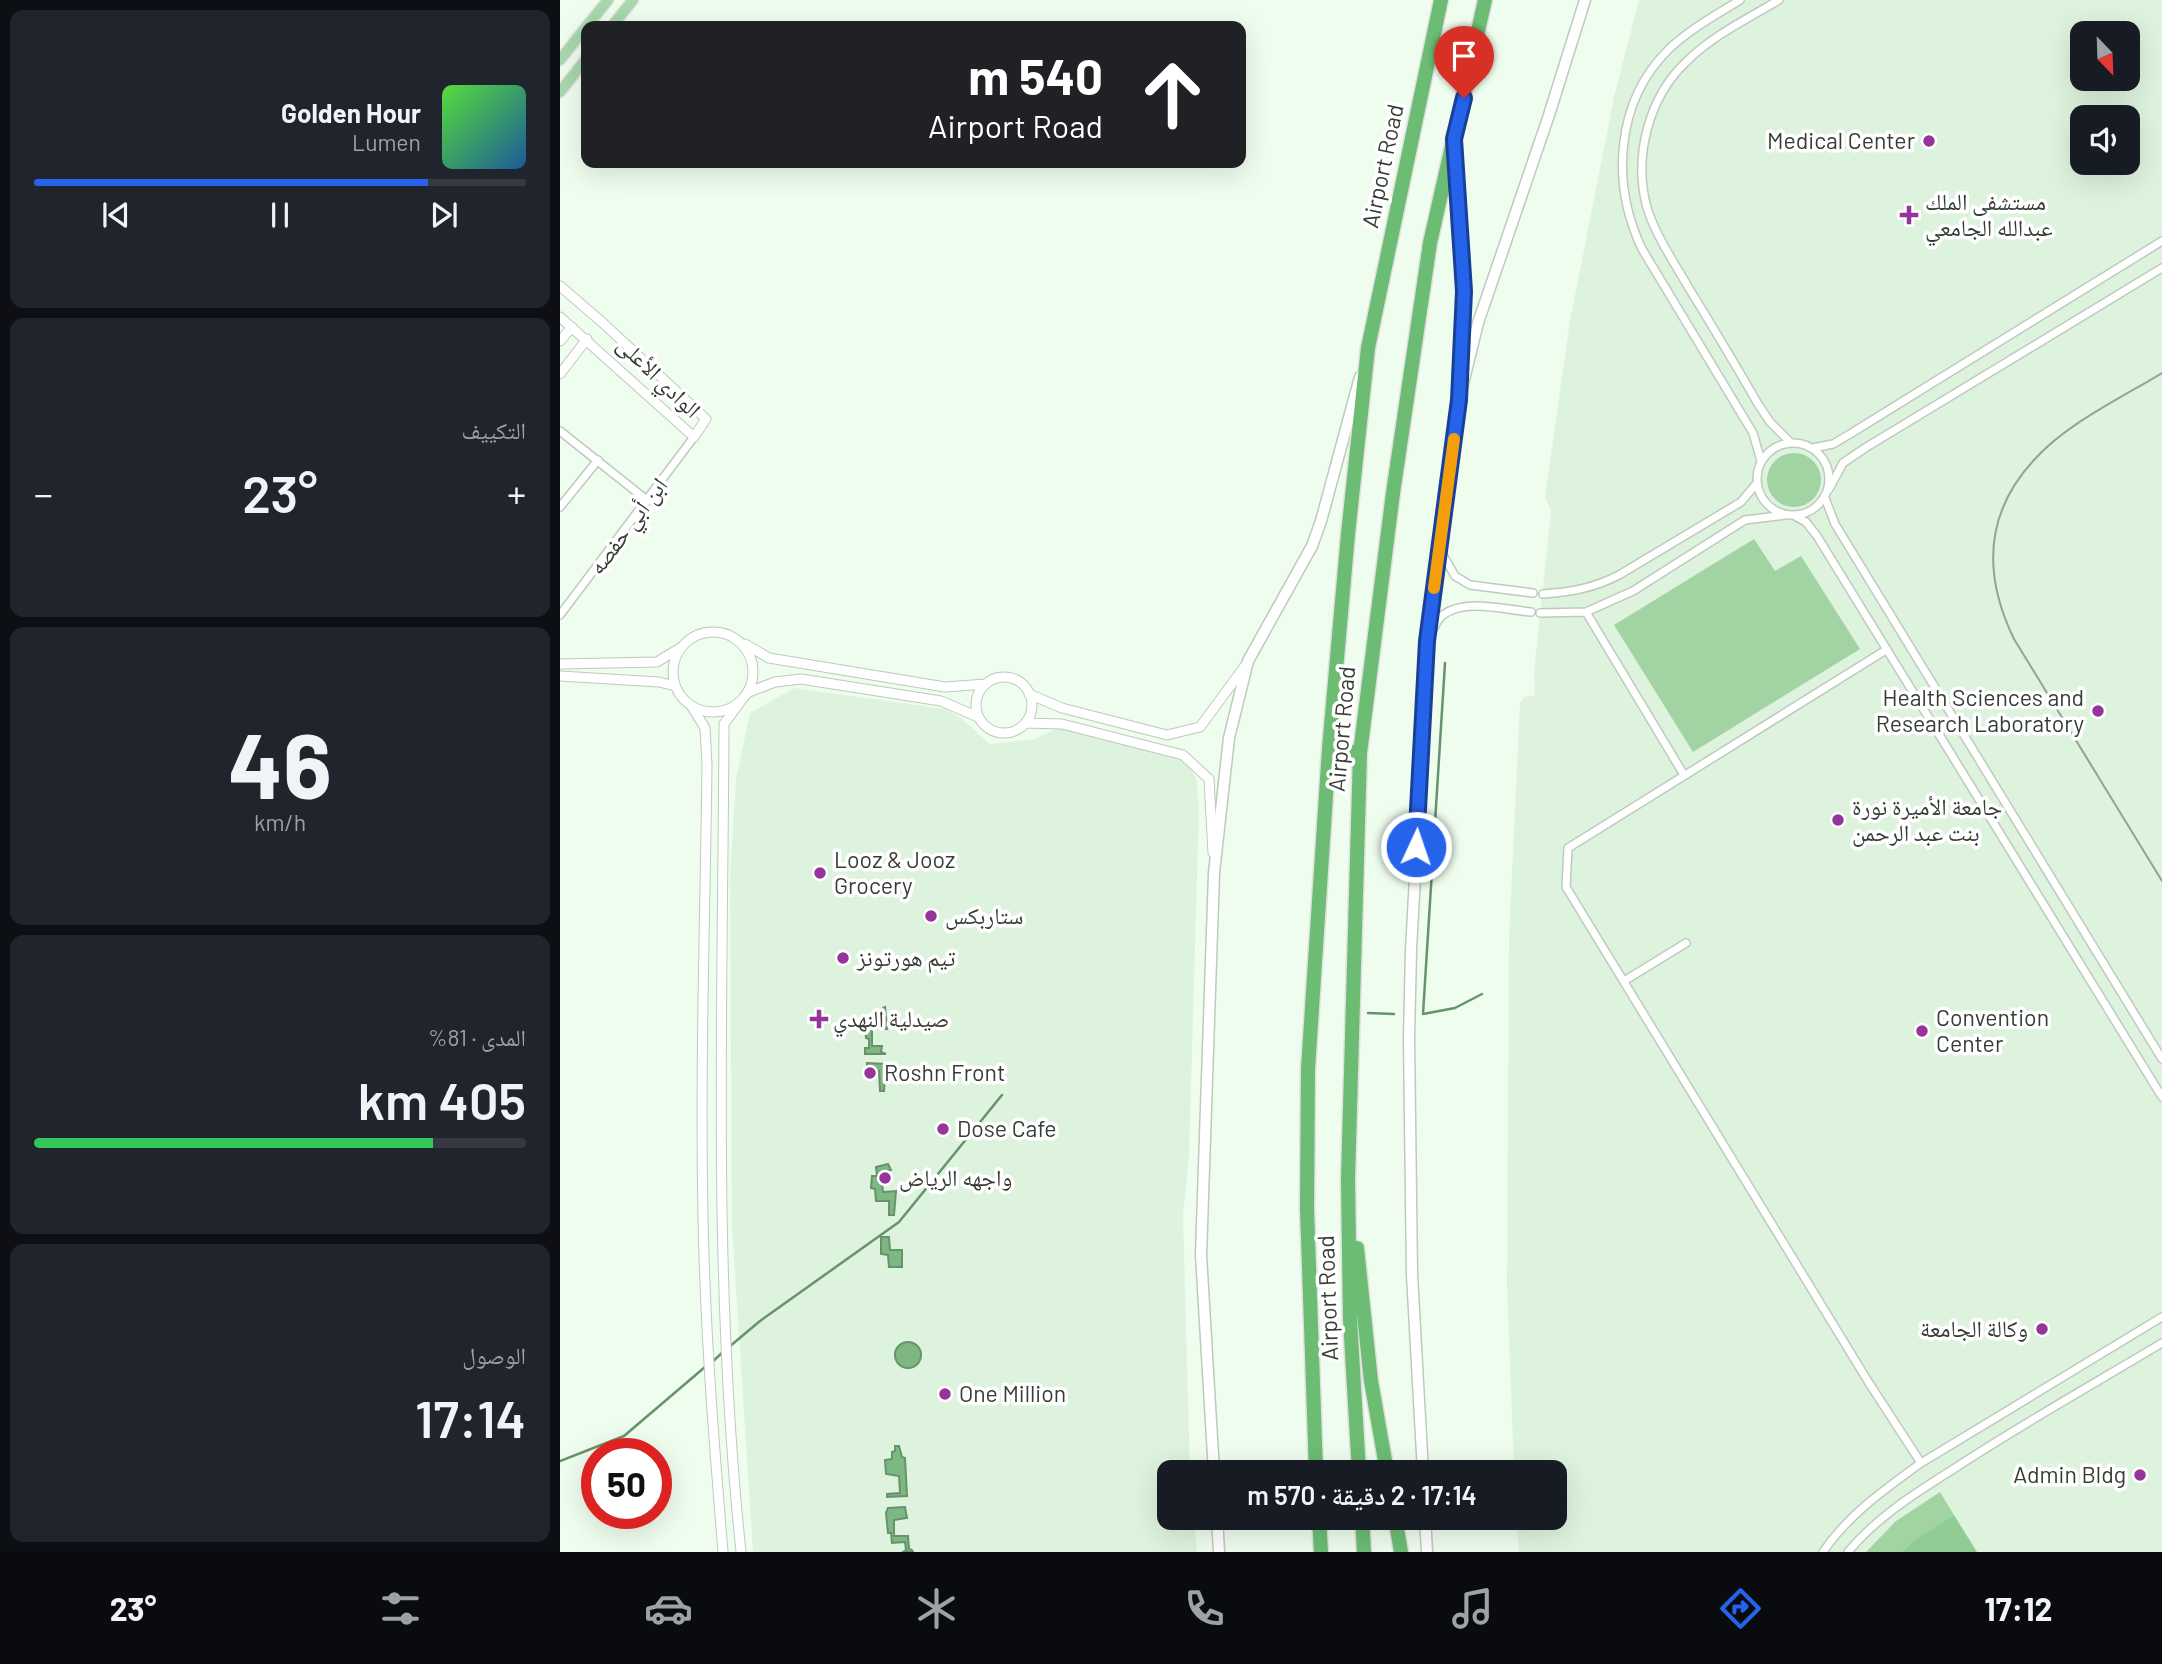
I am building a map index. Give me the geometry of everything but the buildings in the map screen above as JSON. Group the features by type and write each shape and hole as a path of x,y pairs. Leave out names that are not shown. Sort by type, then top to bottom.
{"highway":[{"name":"Airport Road","path":"1316,1460 1307,1208 1308,1069 1329,749 1368,348 1441,0"},
{"name":"Airport Road","path":"1358,1460 1350,1320 1349,1169 1360,753 1393,494 1430,243 1485,0"},
{"path":"1454,139 1464,291 1459,400"},
{"path":"1329,749 1360,753"},
{"path":"1349,1169 1371,1381 1385,1460"},
{"path":"1320,1530 1321,1552"},
{"path":"1363,1530 1364,1552"},
{"path":"1397,1530 1401,1552"}],"main road":[{"path":"592,21 608,0"},
{"path":"616,21 633,0"},
{"path":"1422,1460 1412,1275 1409,1038 1427,641 1459,400 1478,324 1585,0"},
{"path":"560,60 581,34"},
{"path":"560,92 581,65"},
{"path":"1213,1460 1201,1255 1214,873 1229,738 1248,662 1312,546 1321,521 1368,348"},
{"path":"1218,1530 1219,1552"},
{"path":"1426,1530 1427,1552"}],"street":[{"path":"1740,0 1688,33 1648,75 1629,119 1622,160 1622,186 1632,229 1642,249 1753,433 1761,461 1757,482 1759,494 1766,504 1786,515"},
{"path":"1779,0 1699,50 1672,77 1655,105 1642,158 1646,204 1661,240 1758,404 1770,422 1791,443"},
{"path":"1761,461 1780,445 1791,443 1813,448 1833,444 2162,242"},
{"path":"1540,614 1586,612 1633,591 1745,520 1807,513 1825,498 1843,463 1866,447 2162,268"},
{"name":"الوادي الأعلى","path":"560,286 706,419 694,436 560,317"},
{"path":"560,341 572,327"},
{"path":"560,374 587,339"},
{"path":"560,431 648,501"},
{"name":"ابن أبي حفصه","path":"560,615 648,501 694,436"},
{"path":"1813,448 1828,466 1829,489"},
{"path":"560,507 598,460"},
{"path":"1543,594 1573,592 1619,575 1741,502 1757,482"},
{"path":"1825,498 1835,524 2162,1059"},
{"path":"1796,516 1806,522 1817,536 2162,1097"},
{"path":"1439,550 1455,576 1470,586 1533,593"},
{"path":"1427,641 1440,616 1453,609 1473,607 1531,612"},
{"path":"1586,612 1685,775"},
{"path":"560,664 657,662 691,638 704,632 718,631 731,635 769,658 945,687 986,684 1000,678 1009,678 1024,686 1030,694 1062,708 1167,735 1200,727 1248,662"},
{"path":"741,1552 732,1469 721,1158 724,723 749,692 753,680 754,666 750,653 742,643"},
{"path":"681,647 674,659 675,686 705,728 707,765 703,1054 704,1257 723,1552"},
{"path":"1886,650 1568,848 1566,887 1921,1464"},
{"path":"560,676 659,682 675,686"},
{"path":"749,692 775,682 801,678 941,701 978,717 986,727 1003,733 1013,732 1025,723 1031,712 1030,694"},
{"path":"978,717 976,702 978,694 986,684"},
{"path":"692,707 717,712 740,702"},
{"path":"1025,723 1062,724 1184,755 1209,779 1214,873"},
{"path":"1624,981 1686,943"},
{"path":"1823,1552 1853,1517 1884,1490 1921,1464 2162,1317"},
{"path":"1848,1552 1865,1532 1903,1501 1973,1455 2162,1343"}],"shaded area":[{"name":"جامعة الأميرة نورة بنت عبد الرحمن","path":"1639,0 2162,0 2162,1552 1519,1552 1517,1530 1567,1530 1567,1460 1514,1460 1507,1285 1509,937 1520,703 1525,697 1535,695 1534,672 1551,511 1545,497 1570,321 1614,97"},
{"path":"1794,453 1813,461 1821,480 1813,499 1794,507 1775,499 1767,480 1775,461"},
{"path":"1754,539 1775,571 1801,556 1860,649 1693,752 1614,625"},
{"name":"واجهه الرياض","path":"794,688 945,709 961,718 990,744 1035,739 1059,727 1175,757 1189,767 1196,778 1199,808 1189,1156 1183,1215 1190,1460 1157,1460 1157,1530 1195,1530 1197,1552 753,1552 732,1226 730,876 736,779 750,713"},
{"path":"885,1007 887,1029 872,1029 872,1046 882,1046 881,1052 886,1054 865,1054 865,1048 869,1048 869,1039 866,1038 865,1027 872,1026 872,1023 867,1023 867,1018 880,1019 880,1010"},
{"path":"867,1063 886,1064 884,1091 880,1091 879,1071 867,1071"},
{"path":"888,1164 891,1170 881,1173 883,1192 896,1191 894,1215 889,1215 889,1201 876,1201 875,1189 871,1188 872,1176 877,1176 876,1167"},
{"path":"881,1237 889,1237 890,1250 902,1250 902,1267 889,1267 888,1255 881,1254"},
{"path":"908,1342 917,1346 921,1355 917,1364 908,1368 899,1364 895,1355 899,1346"},
{"path":"895,1446 899,1446 902,1457 905,1458 907,1496 887,1497 887,1494 900,1493 899,1476 886,1474 885,1460 892,1459"},
{"path":"1940,1492 1954,1515 1914,1540 1902,1552 1866,1552 1896,1521"},
{"path":"905,1507 907,1518 894,1520 894,1536 908,1536 909,1549 913,1552 903,1552 906,1550 905,1542 892,1543 891,1533 888,1533 888,1508"},
{"path":"1954,1515 1977,1552 1902,1552 1914,1540"}],"waterway":[{"path":"1445,663 1423,1014 1455,1008 1482,994"},
{"path":"1368,1013 1394,1014"},
{"path":"729,1347 760,1321 899,1222 1002,1095"},
{"path":"711,1363 724,1351"},
{"path":"560,1461 624,1436 705,1367"}],"tram line":[{"path":"2162,373 2078,423 2034,460 2005,502 1994,546 1997,592 2014,639 2162,881"}],"slow traffic":[{"path":"1434,588 1454,439"}],"place":[{"name":"Medical Center","path":"1929,141"},
{"name":"مستشفى الملك عبدالله الجامعي","path":"1909,215"},
{"name":"Health Sciences and Research Laboratory","path":"2098,711"},
{"name":"جامعة الأميرة نورة بنت عبد الرحمن","path":"1838,820"},
{"name":"Looz & Jooz Grocery","path":"820,873"},
{"name":"ستاربكس","path":"931,916"},
{"name":"تيم هورتونز","path":"843,958"},
{"name":"صيدلية النهدي","path":"819,1019"},
{"name":"Convention Center","path":"1922,1031"},
{"name":"Roshn Front","path":"870,1073"},
{"name":"Dose Cafe","path":"943,1129"},
{"name":"واجهه الرياض","path":"885,1178"},
{"name":"وكالة الجامعة","path":"2042,1329"},
{"name":"One Million","path":"945,1394"},
{"name":"Admin Bldg","path":"2140,1475"}],"route":[{"path":"1416,847 1427,641 1459,400 1464,291 1454,139 1464,98"}]}
